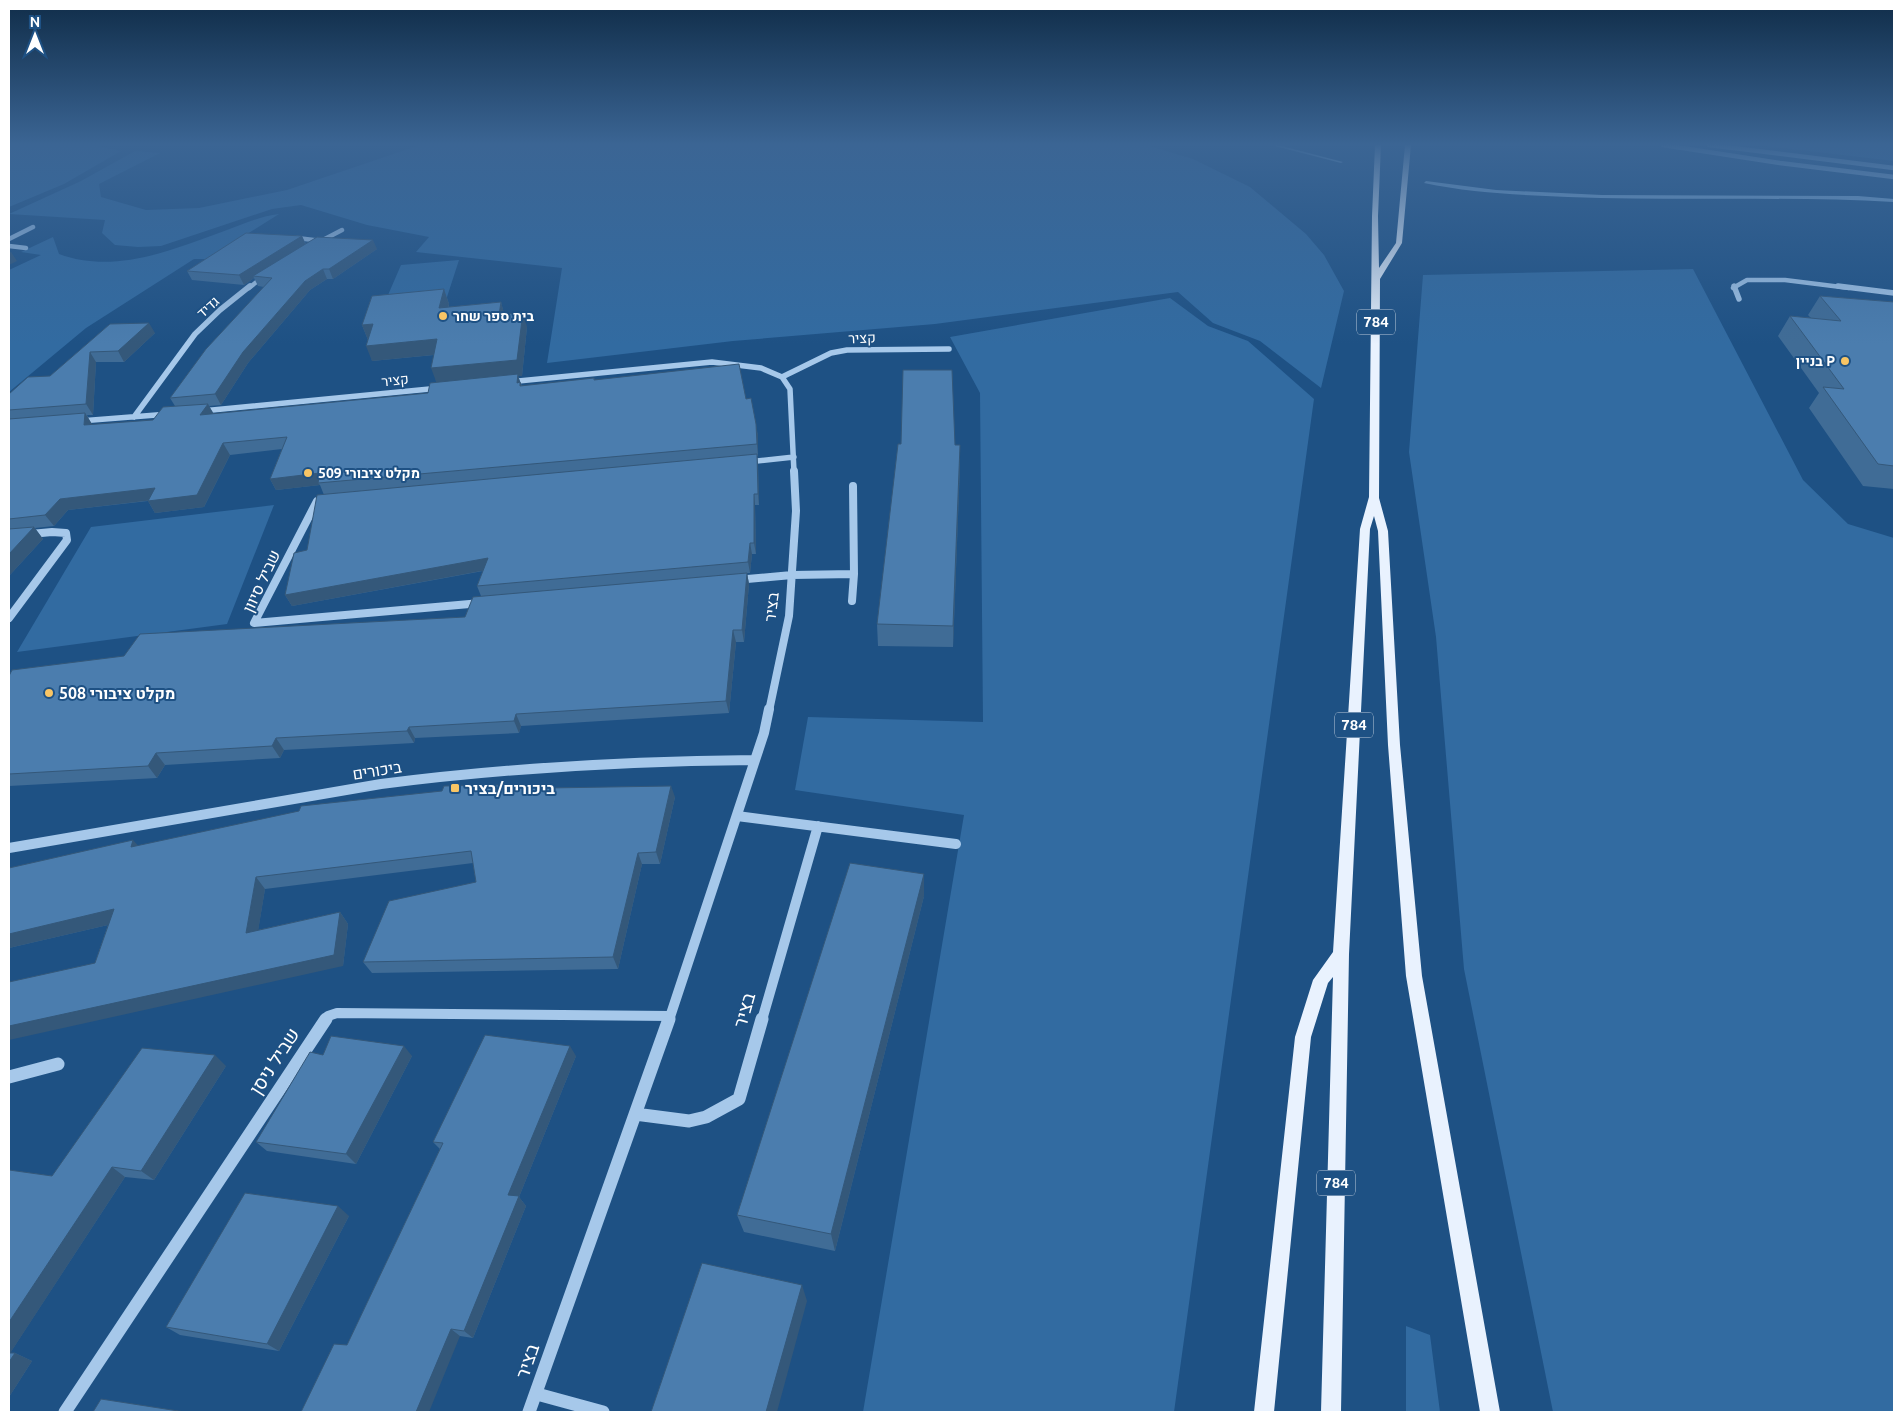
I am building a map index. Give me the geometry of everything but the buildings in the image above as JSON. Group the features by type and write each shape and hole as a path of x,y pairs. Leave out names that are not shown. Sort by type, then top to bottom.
{"main road":[{"name":"784","path":"1331,1412 1341,954 1365,529 1374,497 1375,211"},
{"path":"1376,280 1399,243 1402,211"},
{"path":"1374,497 1383,531 1394,745 1414,976 1490,1412"},
{"path":"1264,1412 1303,1037 1321,980 1341,954"}],"street":[{"path":"9,239 33,228"},
{"path":"310,247 342,230"},
{"path":"297,238 322,241"},
{"path":"9,246 26,248"},
{"name":"גדיד","path":"134,417 194,334 220,310 269,273"},
{"path":"1739,299 1733,287 1747,280 1761,279 1785,280 1894,293"},
{"name":"קציר","path":"782,377 831,353 847,350 949,349"},
{"path":"496,383 712,362 761,368 782,377 790,389 794,457 738,462"},
{"name":"קציר","path":"193,412 446,388"},
{"path":"75,421 174,414"},
{"name":"בציר","path":"529,1412 670,1016 764,733 789,616 796,512 794,457"},
{"path":"852,601 854,574 853,486"},
{"name":"שביל סיוון","path":"336,499 316,501 254,623 490,602"},
{"path":"9,536 52,532 66,533 67,540 9,618"},
{"name":"בציר","path":"792,575 854,574"},
{"path":"725,581 792,575"},
{"name":"ביכורים","path":"9,848 436,776 603,762 755,760"},
{"path":"736,816 956,844"},
{"name":"בציר","path":"635,1114 689,1121 706,1117 739,1100 818,826"},
{"name":"שביל ניסן","path":"65,1412 328,1016 337,1013 670,1016"},
{"path":"9,1077 58,1064"},
{"name":"בציר","path":"537,1394 603,1412"}],"shaded area":[{"path":"15,211 265,211 161,246 138,247 115,245 102,233 105,220 9,214"},
{"path":"322,211 1279,211 1306,234 1324,255 1344,291 1321,388 1260,341 1213,323 1178,292 935,324 733,341 547,363 562,268 416,252 429,237 367,225"},
{"path":"279,214 207,259 194,259 86,328 9,392 9,270 41,255 21,252 53,237 59,254 80,260 123,261 186,245 253,220"},
{"path":"459,260 447,297 385,302 401,265"},
{"path":"1693,269 1803,480 1848,524 1894,538 1894,1412 1553,1412 1464,969 1436,637 1409,452 1423,275"},
{"path":"1170,298 1208,326 1248,341 1314,399 1174,1412 863,1412 964,815 795,790 808,717 983,722 980,393 950,337"},
{"path":"274,505 227,624 17,652 91,527"},
{"path":"1406,1326 1430,1335 1440,1412 1406,1412"}],"place":[{"name":"בית ספר שחר","path":"443,316"},
{"name":"בניין P","path":"1845,361"},
{"name":"מקלט ציבורי 509","path":"308,473"},
{"name":"מקלט ציבורי 508","path":"49,693"},
{"name":"ביכורים/בציר","path":"455,788"}]}
